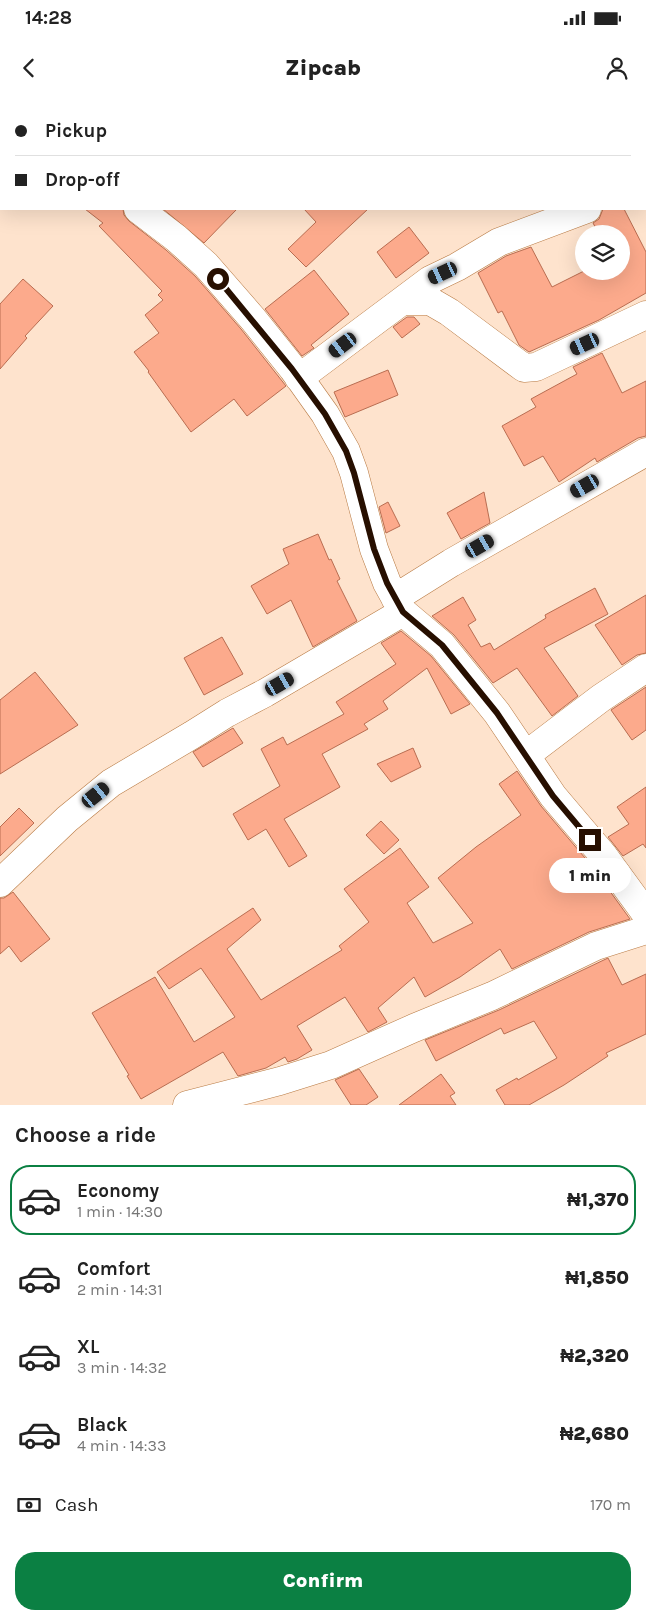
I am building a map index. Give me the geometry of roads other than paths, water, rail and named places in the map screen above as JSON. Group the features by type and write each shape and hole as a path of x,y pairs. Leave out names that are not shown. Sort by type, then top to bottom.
{"street":[{"path":"139,210 176,238 206,265 253,319 325,414 346,451 354,473 374,549 387,583 399,605 442,645 497,713 553,796 603,855 646,914"},
{"path":"299,378 430,280 457,267 499,242 584,210"},
{"path":"402,301 430,301 449,312 524,368 536,367 646,315"},
{"path":"0,882 67,819 111,783 192,736 227,713 265,693 399,605 451,563 646,452"},
{"path":"526,756 601,698 646,668"},
{"path":"187,1105 280,1082 331,1064 492,996 596,946 646,930"}]}
